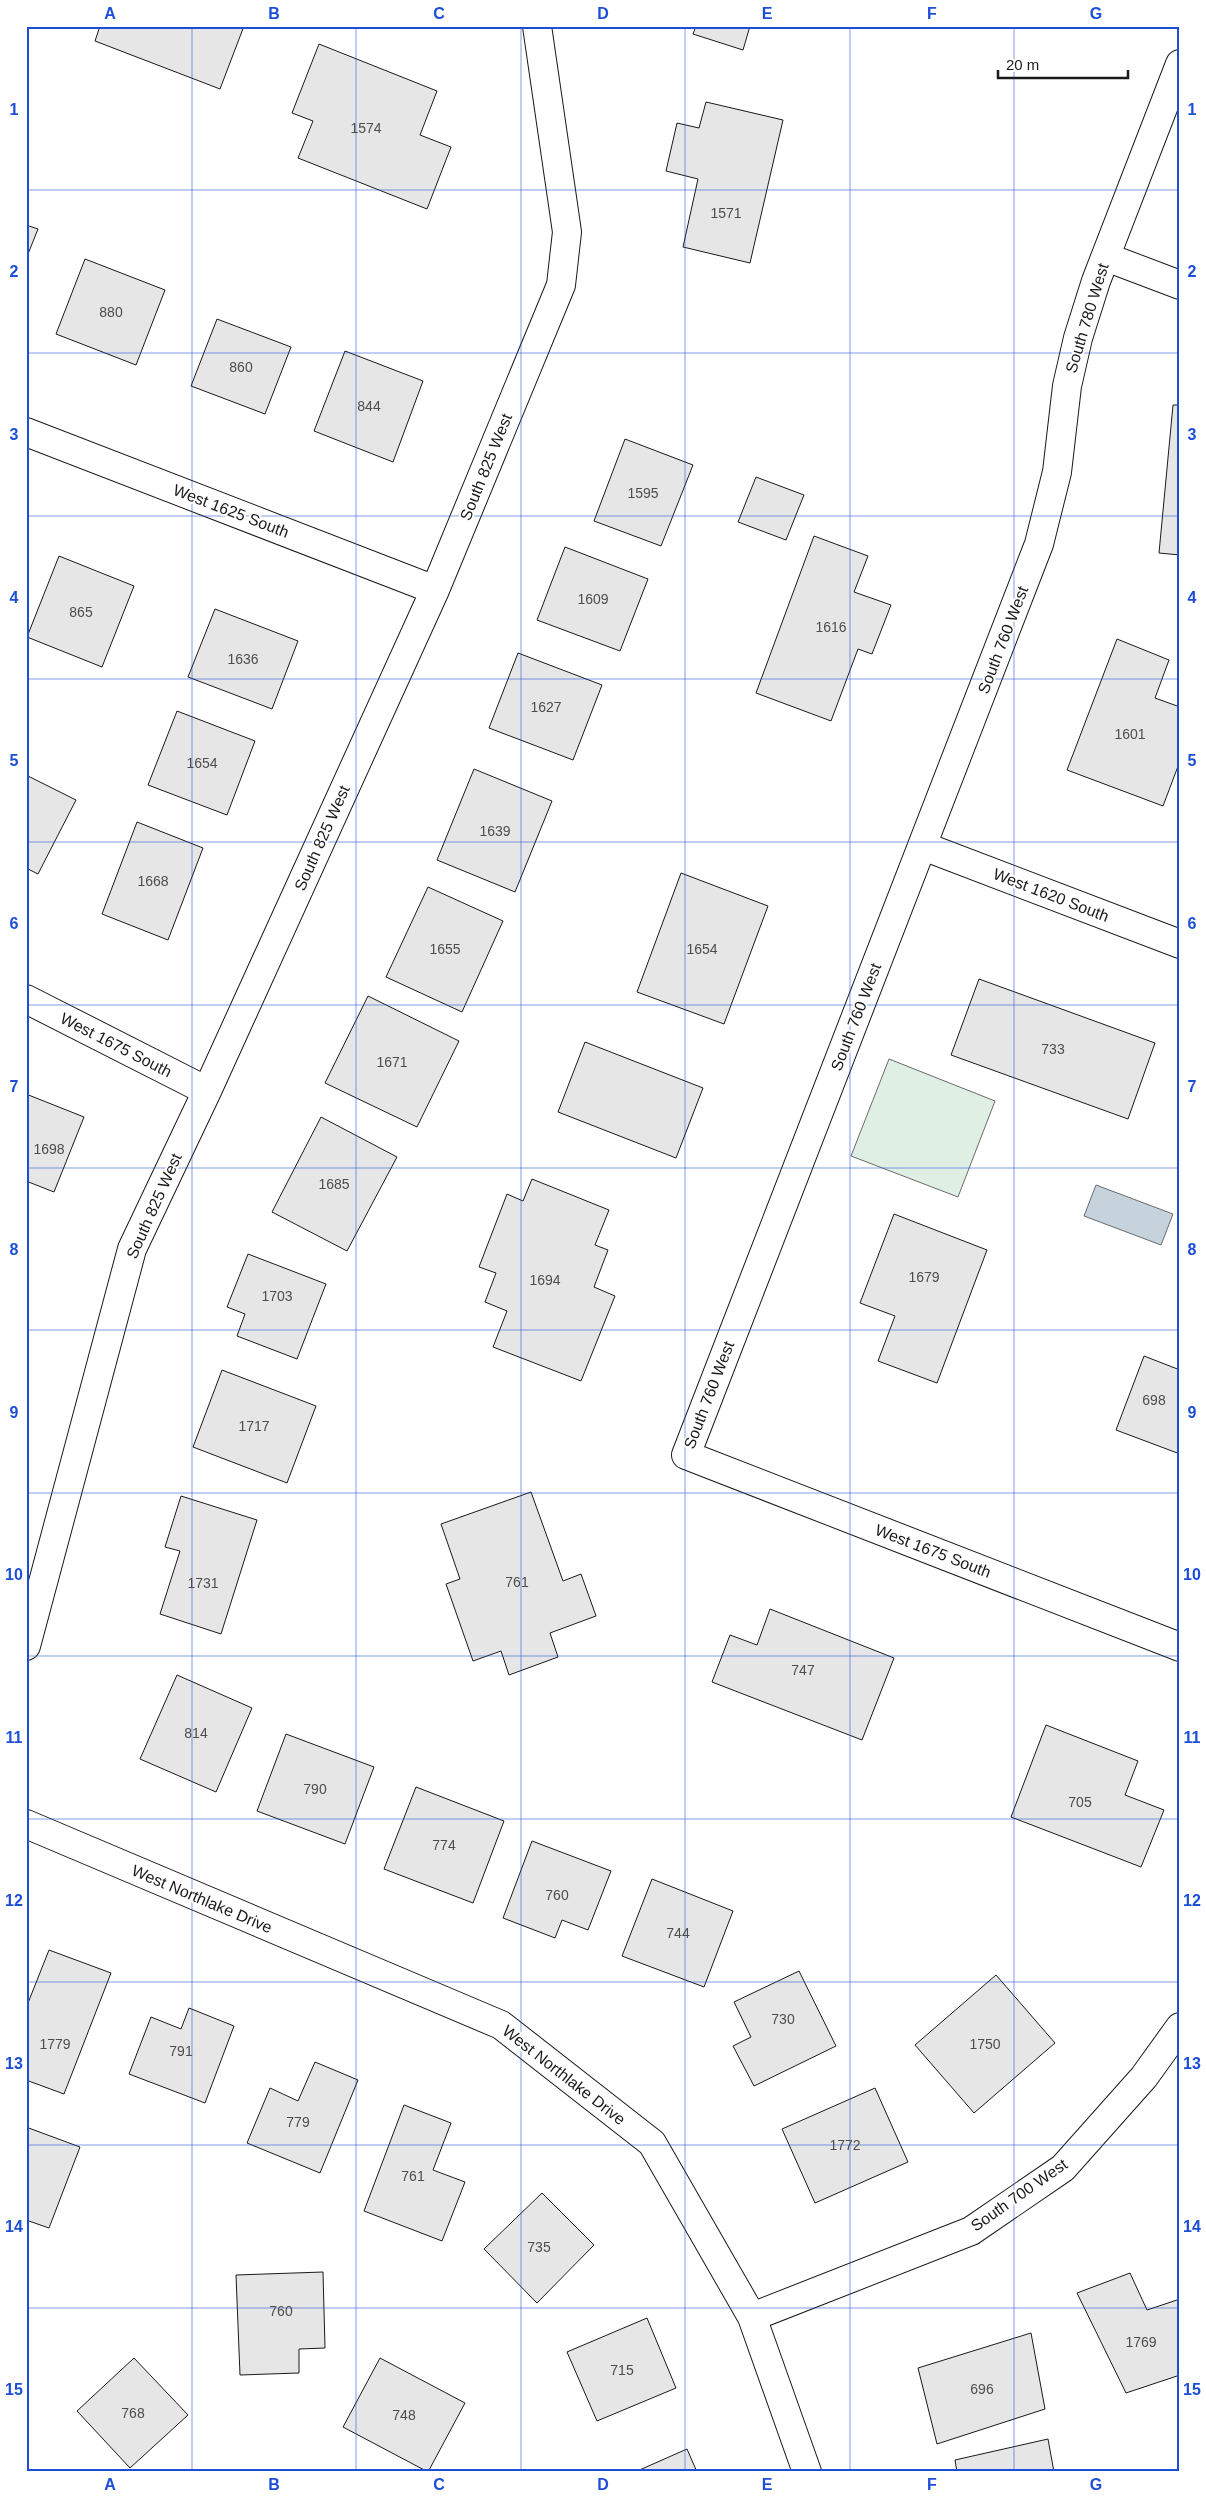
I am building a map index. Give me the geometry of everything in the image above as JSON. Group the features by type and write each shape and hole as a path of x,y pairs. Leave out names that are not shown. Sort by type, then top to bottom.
{"street":[{"name":"South 825 West","path":"26,1646 132,1249 207,1091 435,590 561,285 567,232 537,26"},
{"name":"South 780 West","path":"1027,580 1049,510 1057,472 1067,386 1078,338 1106,257 1180,64"},
{"path":"1106,257 1180,285"},
{"name":"West 1625 South","path":"26,432 435,590"},
{"name":"South 760 West","path":"686,1455 1027,580"},
{"name":"West 1620 South","path":"922,846 1180,944"},
{"name":"West 1675 South","path":"26,999 207,1091"},
{"name":"West 1675 South","path":"686,1455 1180,1647"},
{"name":"West Northlake Drive","path":"26,1824 501,2025 652,2143 752,2317 807,2472"},
{"name":"South 700 West","path":"752,2317 971,2231 1063,2168 1144,2077 1180,2027"}],"green space":[{"path":"889,1059 995,1101 958,1197 851,1156"}],"shaded area":[{"path":"1096,1185 1173,1214 1161,1245 1084,1216"}],"building":[{"path":"100,26 244,26 220,89 95,41"},
{"path":"696,26 750,26 743,50 693,34"},
{"path":"319,44 437,91 420,135 451,147 427,209 298,158 313,121 292,113"},
{"path":"706,102 783,120 750,263 683,247 698,179 666,171 677,123 699,128"},
{"path":"26,225 38,229 26,259"},
{"path":"85,259 165,290 136,365 56,334"},
{"path":"217,319 291,347 265,414 191,386"},
{"path":"345,351 423,381 393,462 314,431"},
{"path":"1173,405 1180,405 1180,555 1159,553"},
{"path":"625,439 693,465 661,546 594,521"},
{"path":"756,477 804,495 786,540 738,522"},
{"path":"814,536 868,556 854,592 891,605 872,654 858,649 831,721 756,693"},
{"path":"565,547 648,579 620,651 537,620"},
{"path":"59,556 134,586 102,667 27,637"},
{"path":"215,609 298,641 272,709 188,677"},
{"path":"1117,639 1169,660 1155,698 1180,707 1180,761 1163,806 1067,770"},
{"path":"518,653 602,685 573,760 489,728"},
{"path":"177,711 255,741 227,815 148,785"},
{"path":"474,769 552,801 515,892 437,860"},
{"path":"26,775 76,800 38,874 26,868"},
{"path":"137,822 203,848 168,940 102,914"},
{"path":"681,873 768,906 724,1024 637,992"},
{"path":"428,887 503,921 462,1012 386,977"},
{"path":"979,979 1155,1043 1128,1119 951,1055"},
{"path":"368,996 459,1041 417,1127 325,1083"},
{"path":"585,1042 703,1088 676,1158 558,1112"},
{"path":"26,1094 84,1117 54,1192 26,1181"},
{"path":"321,1117 397,1157 347,1251 272,1212"},
{"path":"532,1179 609,1210 595,1245 608,1250 594,1287 615,1296 581,1381 493,1347 507,1311 485,1302 496,1273 479,1267 507,1194 523,1201"},
{"path":"894,1214 987,1250 937,1383 878,1361 895,1316 860,1303"},
{"path":"248,1254 326,1284 297,1359 237,1336 245,1314 227,1307"},
{"path":"1144,1356 1180,1370 1180,1454 1116,1430"},
{"path":"222,1370 316,1406 287,1483 193,1447"},
{"path":"531,1492 563,1581 581,1574 596,1616 550,1633 558,1657 509,1675 501,1651 473,1661 446,1584 460,1579 441,1524"},
{"path":"181,1496 257,1520 221,1634 160,1614 180,1551 165,1547"},
{"path":"770,1609 894,1658 862,1740 712,1682 730,1635 757,1645"},
{"path":"177,1675 252,1708 216,1792 140,1759"},
{"path":"1046,1725 1138,1761 1125,1795 1164,1810 1141,1867 1011,1817"},
{"path":"286,1734 374,1767 345,1844 257,1811"},
{"path":"416,1787 504,1821 473,1903 384,1869"},
{"path":"532,1841 611,1871 588,1930 562,1920 555,1938 503,1918"},
{"path":"652,1879 733,1911 704,1987 622,1956"},
{"path":"49,1950 111,1973 64,2094 26,2080 26,2008"},
{"path":"799,1971 836,2046 754,2086 733,2046 751,2037 734,2002"},
{"path":"996,1975 1055,2043 974,2113 915,2045"},
{"path":"189,2008 234,2026 205,2103 129,2074 151,2017 181,2029"},
{"path":"315,2062 358,2080 320,2173 247,2143 270,2088 298,2101"},
{"path":"875,2088 908,2162 815,2203 782,2129"},
{"path":"404,2105 451,2123 433,2170 465,2182 442,2241 364,2211"},
{"path":"26,2127 80,2147 49,2228 26,2220"},
{"path":"542,2193 594,2245 537,2303 484,2249"},
{"path":"323,2272 325,2348 299,2349 299,2373 240,2375 236,2275"},
{"path":"1130,2273 1147,2310 1180,2299 1180,2375 1126,2393 1077,2293"},
{"path":"647,2318 676,2388 597,2421 567,2352"},
{"path":"1031,2333 1045,2409 937,2444 918,2368"},
{"path":"134,2358 188,2415 130,2468 77,2411"},
{"path":"380,2358 465,2403 428,2472 343,2427"},
{"path":"1048,2439 1054,2472 957,2472 955,2460"},
{"path":"687,2449 697,2472 635,2472"}]}
